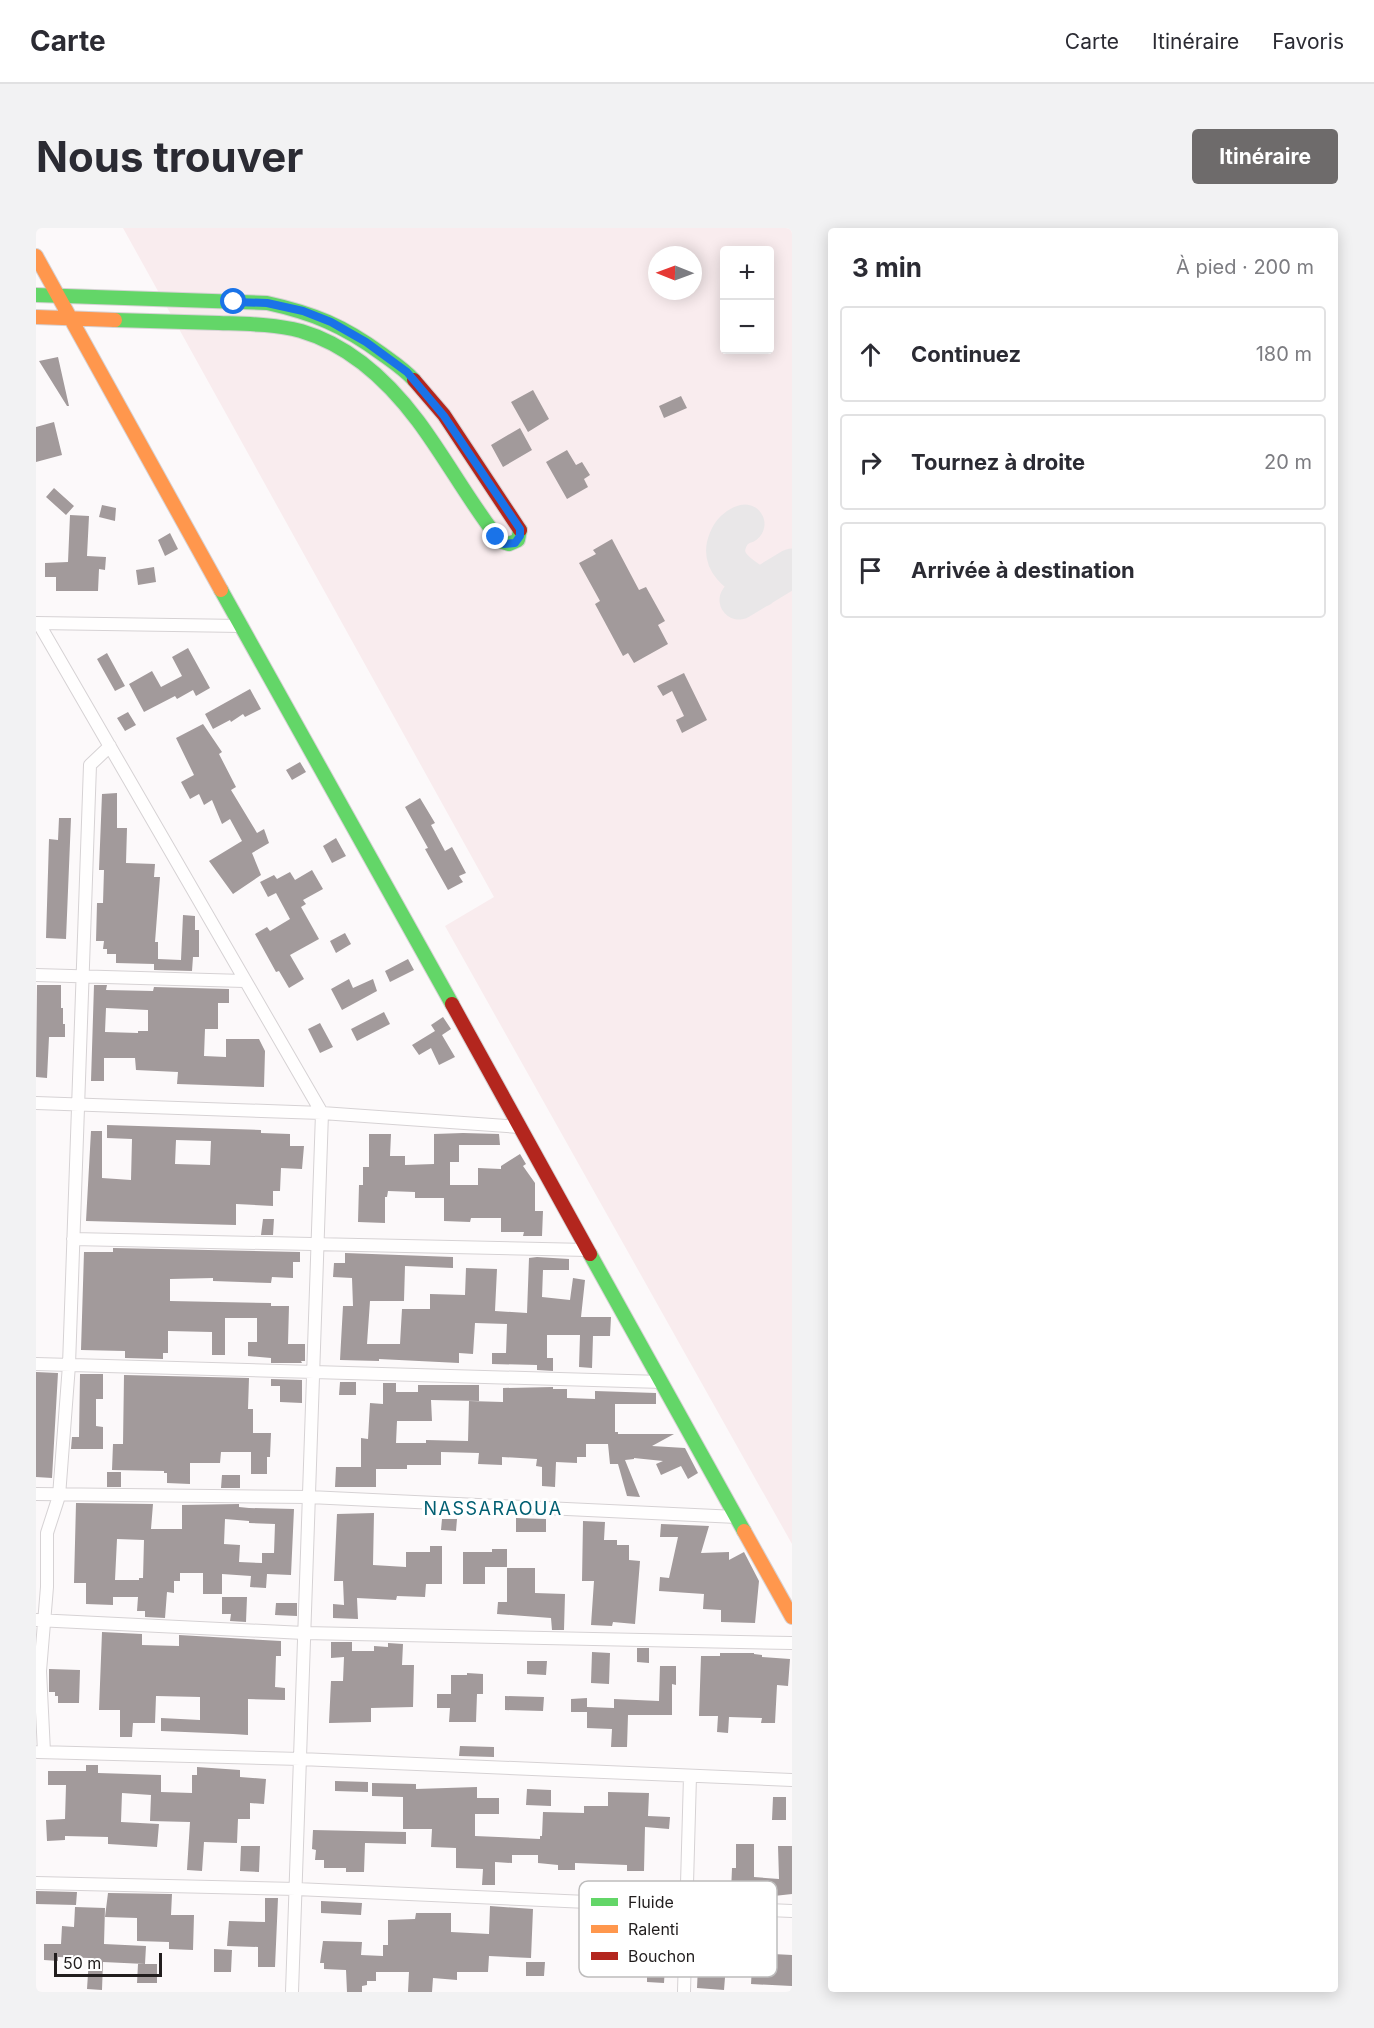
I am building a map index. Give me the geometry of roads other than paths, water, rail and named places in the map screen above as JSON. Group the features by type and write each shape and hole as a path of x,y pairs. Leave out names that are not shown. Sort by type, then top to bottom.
{"street":[{"path":"36,256 792,1617"},
{"path":"36,295 267,303 303,311 331,322 366,342 407,372 444,416 520,529 518,540 510,544 500,541 423,427 393,392 357,358 329,343 302,332 269,325 36,317"},
{"path":"38,623 243,626"},
{"path":"38,623 322,1113 292,1992"},
{"path":"110,746 90,765 69,1365 59,1496 47,1533 40,1620 40,1752 300,1758 792,1780"},
{"path":"36,975 244,981"},
{"path":"36,1103 322,1113 520,1127"},
{"path":"73,1239 588,1250"},
{"path":"36,1364 662,1382"},
{"path":"36,1494 309,1497 737,1517"},
{"path":"40,1620 304,1633 792,1643"},
{"path":"687,1881 690,1776"},
{"path":"36,1883 296,1889 579,1901"},
{"path":"777,1910 792,1911"},
{"path":"684,1977 684,1992"}],"district":[{"name":"NASSARAOUA","path":"493,1509"}]}
